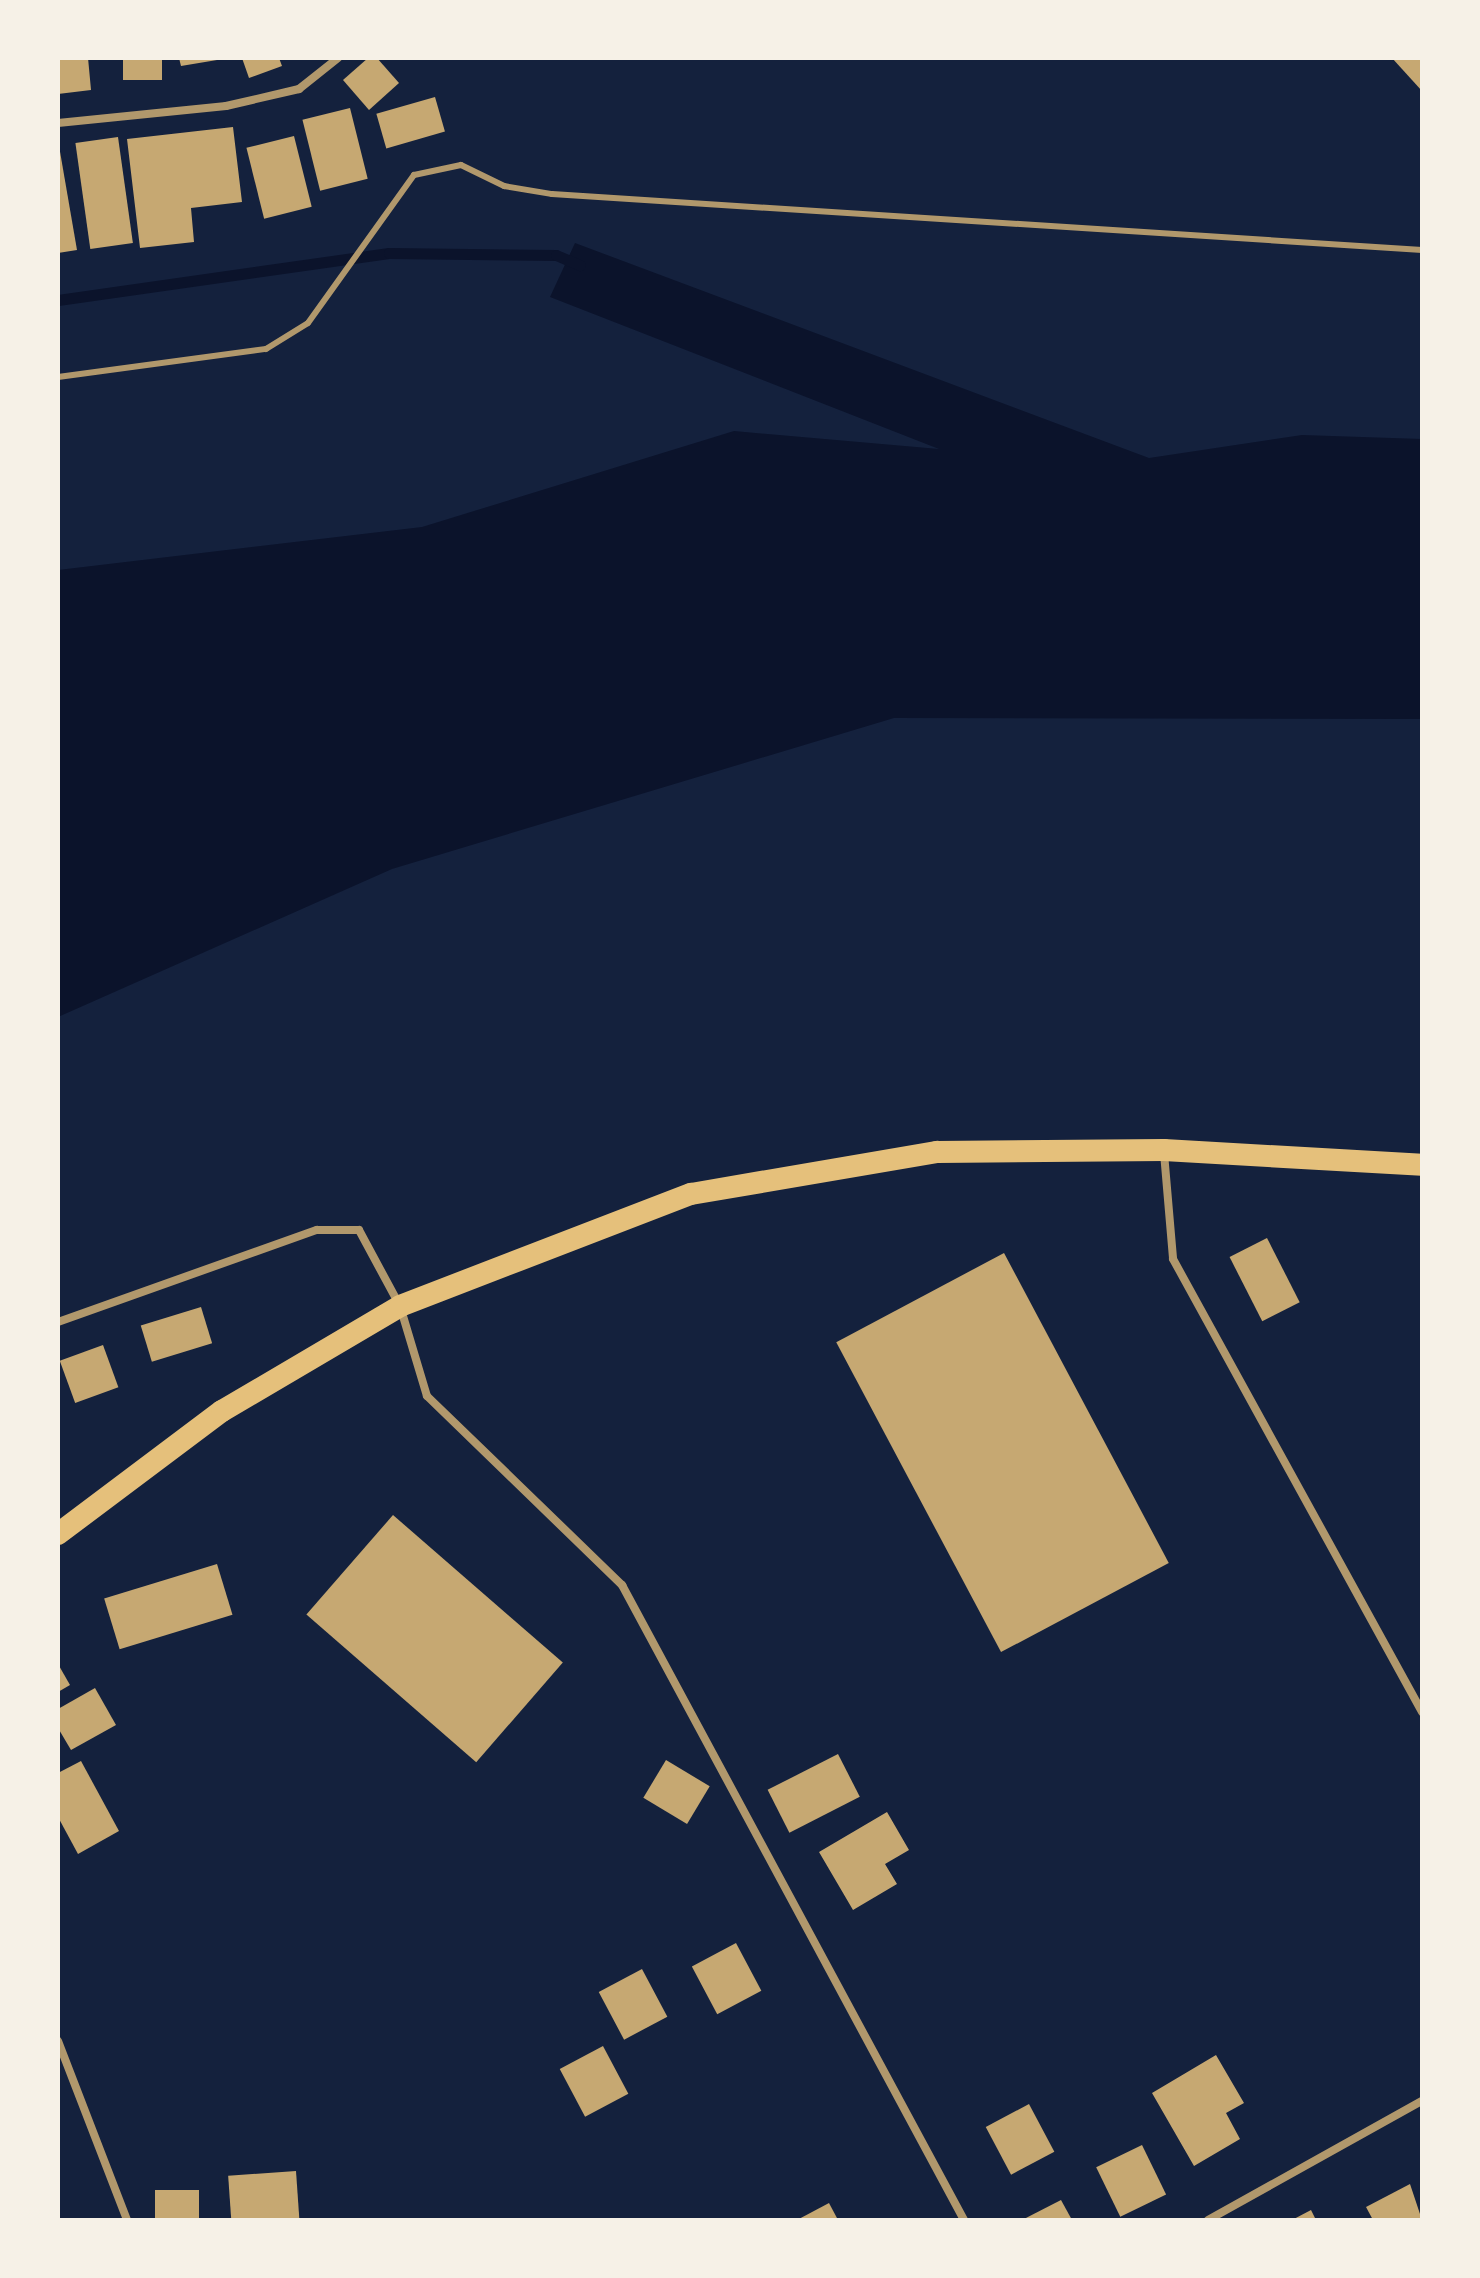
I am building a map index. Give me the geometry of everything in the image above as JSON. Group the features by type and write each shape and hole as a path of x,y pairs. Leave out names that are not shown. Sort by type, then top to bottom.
{"highway":[{"path":"58,1534 222,1411 400,1306 691,1194 937,1152 1164,1150 1422,1165"}],"street":[{"path":"58,123 226,106 299,89 338,58"},
{"path":"1164,1150 1173,1259 1422,1712"},
{"path":"58,1322 317,1230 359,1230 400,1306 427,1396 622,1585 964,2220"},
{"path":"58,2041 127,2220"},
{"path":"1208,2220 1422,2101"}],"lane":[{"path":"58,377 228,359 266,349 308,323 399,203 414,175 461,165 504,186 552,194 1422,250"}],"water":[{"path":"575,243 1149,458 1302,435 1422,439 1422,719 894,718 392,869 58,1017 58,570 422,527 734,431 939,449 550,297"}],"building":[{"path":"58,58 88,58 91,90 58,94"},
{"path":"123,58 162,58 162,80 123,80"},
{"path":"179,58 217,58 217,60 181,66"},
{"path":"242,58 279,58 282,66 249,78"},
{"path":"368,58 377,58 399,83 369,110 343,80"},
{"path":"1392,58 1422,58 1422,91"},
{"path":"435,97 445,132 386,148 376,114"},
{"path":"350,108 368,179 320,191 302,120"},
{"path":"233,127 242,202 191,208 194,242 140,248 127,139"},
{"path":"294,136 312,207 264,219 246,148"},
{"path":"118,137 133,243 90,249 75,143"},
{"path":"58,140 77,250 58,253"},
{"path":"1267,1238 1300,1302 1262,1321 1230,1257"},
{"path":"1004,1253 1169,1563 1001,1652 836,1342"},
{"path":"201,1307 212,1343 152,1362 141,1325"},
{"path":"103,1345 118,1387 75,1403 60,1361"},
{"path":"393,1515 563,1663 476,1762 306,1615"},
{"path":"217,1564 232,1615 120,1649 104,1598"},
{"path":"58,1664 70,1685 58,1692"},
{"path":"95,1688 116,1725 71,1750 58,1728 58,1709"},
{"path":"838,1754 860,1797 789,1833 768,1790"},
{"path":"666,1760 710,1786 687,1824 643,1798"},
{"path":"81,1761 119,1831 78,1854 58,1817 58,1773"},
{"path":"887,1812 909,1850 885,1864 897,1884 853,1910 819,1852"},
{"path":"736,1943 761,1991 717,2014 692,1966"},
{"path":"642,1969 667,2017 624,2040 599,1992"},
{"path":"603,2046 628,2094 585,2117 560,2069"},
{"path":"1216,2055 1244,2103 1226,2113 1240,2139 1194,2166 1152,2093"},
{"path":"1029,2104 1054,2152 1011,2175 986,2127"},
{"path":"1142,2145 1166,2194 1120,2217 1096,2167"},
{"path":"296,2171 299,2220 231,2220 228,2176"},
{"path":"1410,2184 1422,2220 1373,2220 1366,2207"},
{"path":"155,2190 199,2190 199,2220 155,2220"},
{"path":"1061,2200 1072,2220 1022,2220"},
{"path":"829,2203 838,2220 797,2220"},
{"path":"1311,2210 1316,2220 1292,2220"}],"waterway":[{"path":"58,300 389,253 556,255 580,265"}]}
